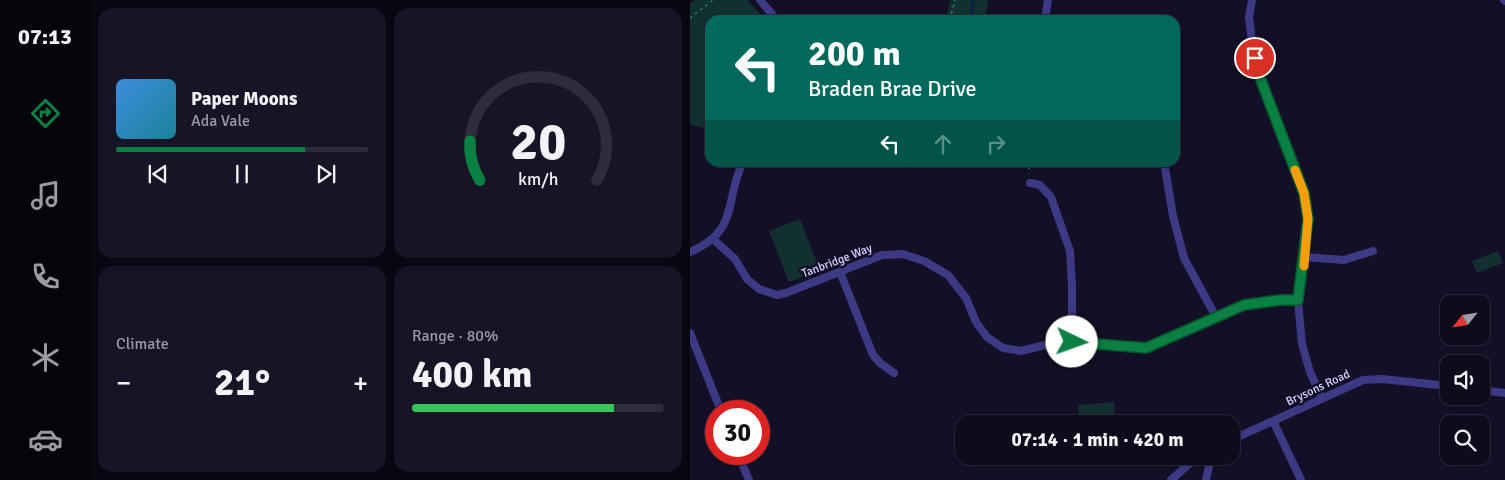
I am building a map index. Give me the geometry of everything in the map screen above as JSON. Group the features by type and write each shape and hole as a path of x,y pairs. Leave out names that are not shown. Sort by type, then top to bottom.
{"street":[{"path":"760,0 773,15"},
{"path":"1046,15 1048,0"},
{"path":"1252,0 1249,17 1259,75 1304,193 1308,219 1305,257 1298,300 1302,344 1310,372 1322,398"},
{"path":"690,252 701,248 713,239 729,213 741,167"},
{"path":"1165,167 1173,216 1184,258 1216,317"},
{"path":"1030,182 1040,185 1050,197 1070,252 1072,342"},
{"name":"Tanbridge Way","path":"713,239 735,259 747,279 759,289 778,295 882,255 903,254 924,261 948,275 966,298 976,322 987,337 1003,348 1021,351 1057,342 1146,348 1244,305 1280,300 1298,300"},
{"path":"1305,257 1344,260 1373,251"},
{"path":"840,272 873,355 880,363 894,373"},
{"path":"690,333 717,400"},
{"name":"Brysons Road","path":"1240,436 1356,382 1370,379 1418,381 1440,385"},
{"path":"1490,391 1505,393"},
{"path":"1273,421 1301,480"},
{"path":"743,465 749,480"},
{"path":"1171,480 1188,465"},
{"path":"1206,480 1209,465"}],"path":[{"path":"690,18 713,0"},
{"path":"951,15 955,0"},
{"path":"1028,167 1030,182"}],"green space":[{"path":"695,0 747,0 761,15 705,15 705,129 690,124 690,3"},
{"path":"951,0 988,0 986,15 946,15"},
{"path":"800,219 820,270 789,282 769,231"},
{"path":"1498,251 1503,263 1477,273 1472,261"},
{"path":"1114,402 1115,415 1079,415 1078,405"}],"waterway":[{"path":"972,0 973,15"}],"slow traffic":[{"path":"1295,170 1304,193 1308,219 1304,266"}],"route":[{"path":"1072,342 1146,348 1244,305 1280,300 1298,300 1305,257 1308,219 1304,193 1259,75 1255,58"}]}
